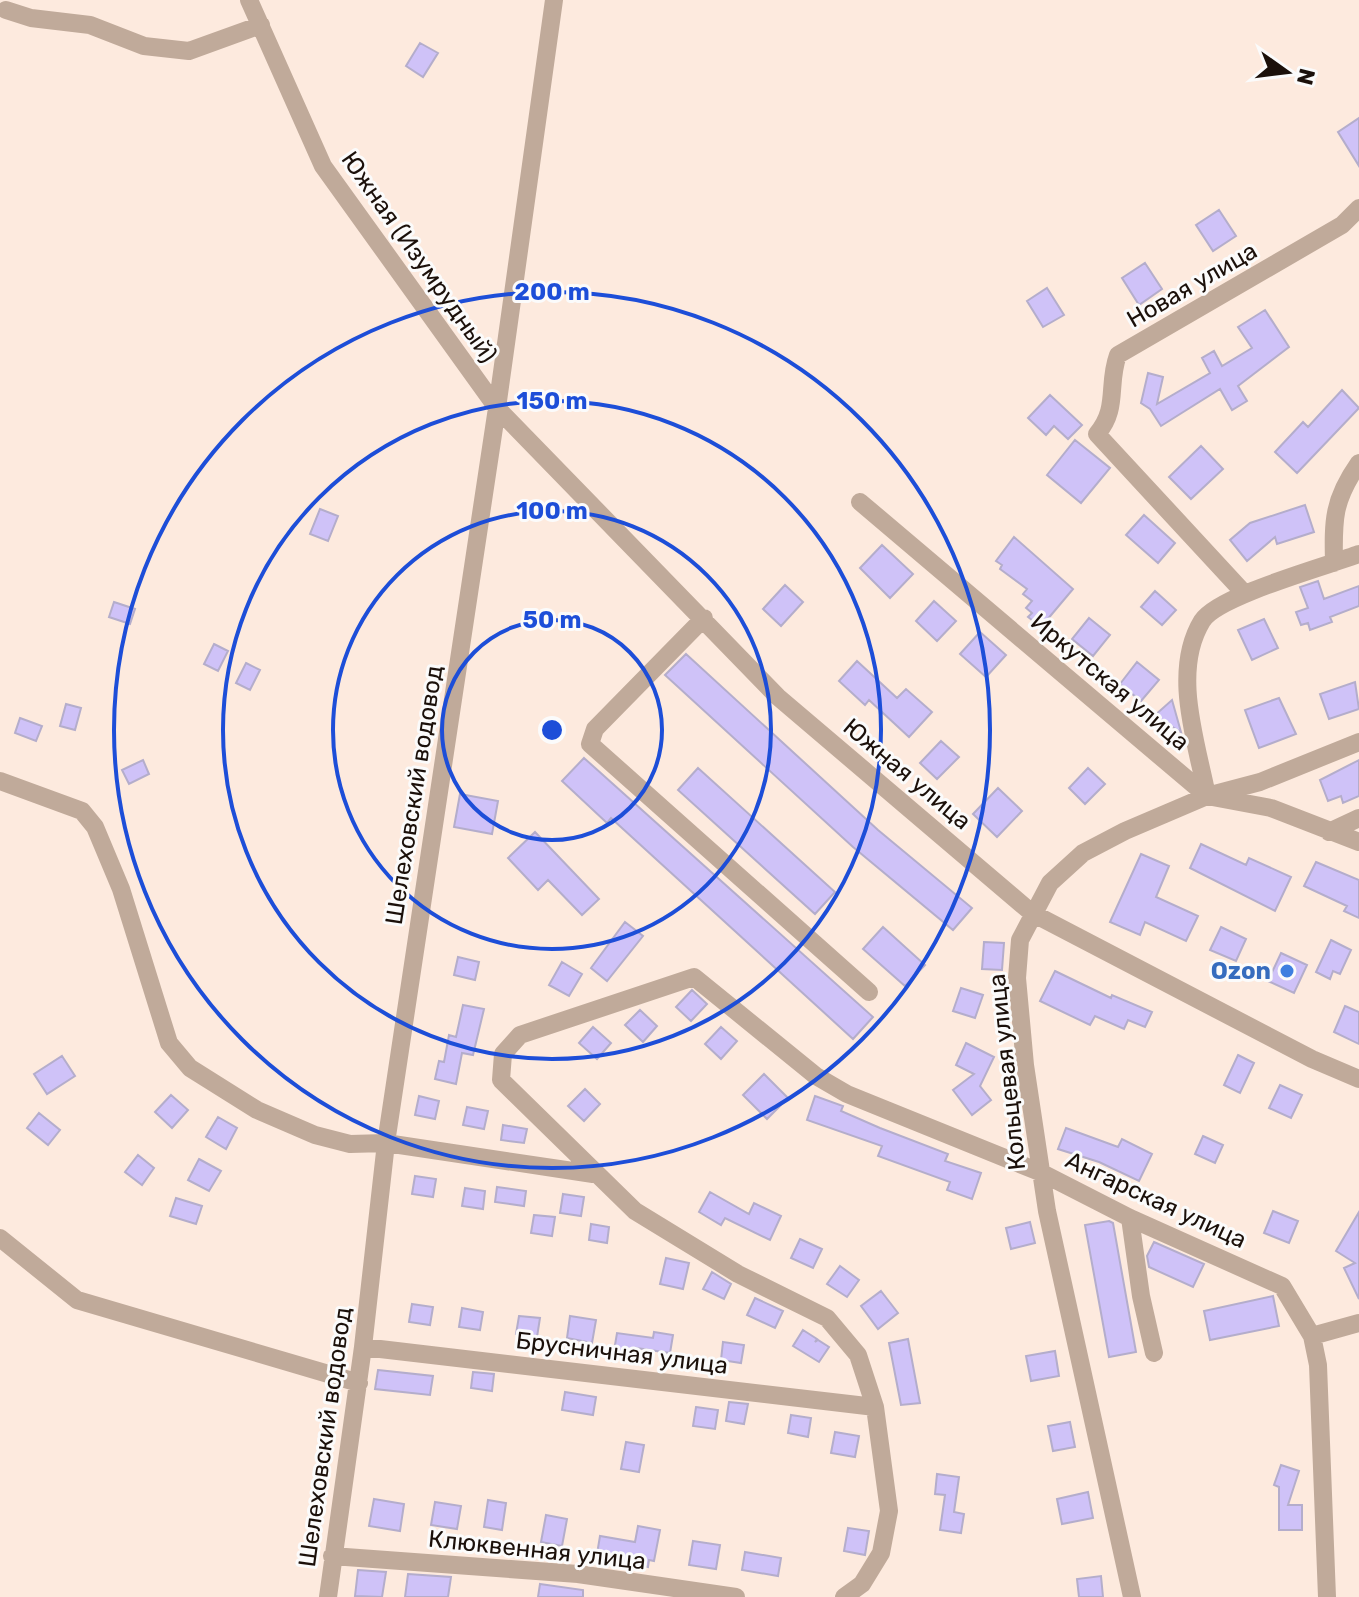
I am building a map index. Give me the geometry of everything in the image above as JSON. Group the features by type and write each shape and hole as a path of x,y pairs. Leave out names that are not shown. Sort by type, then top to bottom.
{"street":[{"name":"Южная (Изумрудный)","path":"249,0 323,166 497,408"},
{"name":"Шелеховский водовод","path":"328,1597 359,1383 386,1143 497,408 554,0"},
{"path":"6,10 31,18 90,25 144,46 189,51 261,25"},
{"name":"Новая улица","path":"1245,594 1097,434 1112,412 1112,374 1118,355 1342,225 1359,208"},
{"name":"Южная улица","path":"497,408 778,697 1032,913 1312,1059 1359,1079"},
{"path":"1334,563 1333,519 1341,488 1359,463"},
{"name":"Иркутская улица","path":"860,502 1207,796 1271,808 1359,842"},
{"path":"1207,796 1188,700 1190,655 1202,619 1245,594 1359,554"},
{"path":"704,618 595,729 590,744 869,992"},
{"name":"Кольцевая улица","path":"1132,1597 1086,1400 1042,1173 1025,1065 1017,978 1020,940 1050,883 1083,853 1125,831 1207,796 1260,782 1359,742"},
{"path":"0,781 82,811 95,827 121,889 169,1043 180,1059 257,1110 315,1135 350,1144 386,1143 593,1174 635,1211 738,1274 827,1318 858,1355 875,1407 889,1511 881,1553 862,1584 844,1597"},
{"path":"1329,832 1359,818"},
{"name":"Ангарская улица","path":"593,1174 501,1080 503,1054 520,1035 694,977 816,1076 847,1094 1042,1173 1130,1218 1282,1286 1312,1336 1318,1365 1327,1597"},
{"path":"1130,1218 1141,1296 1154,1353"},
{"path":"0,1238 77,1300 359,1383"},
{"path":"1312,1336 1359,1323"},
{"name":"Брусничная улица","path":"363,1347 875,1407"},
{"name":"Клюквенная улица","path":"332,1556 578,1574 736,1597"}],"building":[{"path":"420,43 438,53 423,77 406,66"},
{"path":"1359,118 1359,166 1338,132"},
{"path":"1219,210 1236,236 1213,251 1196,225"},
{"path":"1145,263 1162,289 1139,305 1122,278"},
{"path":"1047,288 1064,315 1043,327 1027,301"},
{"path":"1265,310 1289,347 1238,386 1247,401 1232,410 1220,389 1161,426 1150,409 1141,403 1148,373 1163,377 1157,404 1210,373 1202,358 1214,351 1222,366 1252,348 1238,327"},
{"path":"1342,390 1359,408 1297,473 1275,452 1303,422 1308,427"},
{"path":"1050,395 1082,425 1068,439 1054,426 1046,435 1028,418"},
{"path":"1075,440 1110,468 1081,503 1047,475"},
{"path":"1201,446 1223,469 1191,499 1169,477"},
{"path":"1305,505 1314,532 1277,544 1275,537 1247,561 1230,540 1250,523"},
{"path":"320,509 338,516 328,541 310,534"},
{"path":"1144,515 1175,543 1158,563 1126,535"},
{"path":"1014,537 1073,589 1041,627 1028,617 1032,613 1026,608 1032,601 1023,594 1027,589 1000,569 1002,565 996,561"},
{"path":"882,545 913,574 890,598 860,568"},
{"path":"1318,581 1324,599 1359,586 1359,606 1330,617 1332,622 1310,630 1308,623 1301,625 1296,612 1308,608 1300,587"},
{"path":"785,585 803,602 781,626 763,609"},
{"path":"1155,591 1176,610 1162,625 1141,607"},
{"path":"934,601 956,621 937,641 916,621"},
{"path":"114,602 135,609 130,624 109,617"},
{"path":"1089,618 1110,635 1093,656 1072,639"},
{"path":"1264,619 1278,648 1252,660 1238,630"},
{"path":"980,632 1006,655 986,677 960,654"},
{"path":"214,644 228,651 218,671 204,664"},
{"path":"686,654 878,830 972,908 953,930 853,847 665,675"},
{"path":"857,661 897,698 906,689 932,712 909,737 869,700 865,705 839,681"},
{"path":"1137,662 1159,680 1141,701 1120,684"},
{"path":"246,663 260,670 250,690 236,683"},
{"path":"1355,682 1359,709 1329,719 1320,694"},
{"path":"1279,698 1296,734 1259,748 1245,710"},
{"path":"1172,700 1181,732 1154,716"},
{"path":"66,704 81,708 75,730 60,726"},
{"path":"20,718 42,726 36,741 15,733"},
{"path":"941,741 959,757 937,779 920,763"},
{"path":"584,758 873,1017 853,1039 611,818 607,823 562,781"},
{"path":"143,760 149,774 129,784 122,770"},
{"path":"1359,760 1359,796 1343,803 1341,796 1328,801 1320,780"},
{"path":"698,768 835,892 815,914 678,790"},
{"path":"1088,768 1105,784 1085,804 1069,788"},
{"path":"998,788 1022,811 997,837 973,814"},
{"path":"460,794 498,801 492,834 454,827"},
{"path":"535,832 599,899 582,915 548,880 538,890 508,858"},
{"path":"1201,844 1246,865 1249,858 1291,877 1275,911 1190,868"},
{"path":"1141,854 1169,866 1156,897 1198,916 1186,941 1145,922 1140,935 1110,922"},
{"path":"1316,862 1359,880 1359,918 1344,911 1347,906 1304,886"},
{"path":"625,922 643,936 607,981 591,968"},
{"path":"883,927 925,965 905,986 863,949"},
{"path":"1221,927 1246,939 1236,961 1210,950"},
{"path":"1331,940 1351,950 1340,974 1333,971 1330,979 1316,972"},
{"path":"984,942 1004,943 1002,970 982,969"},
{"path":"1281,953 1307,965 1294,993 1268,981"},
{"path":"458,957 479,962 475,980 454,975"},
{"path":"562,962 582,974 569,996 549,985"},
{"path":"1055,971 1111,998 1112,995 1152,1012 1145,1027 1128,1020 1124,1029 1095,1016 1090,1025 1040,1001"},
{"path":"961,988 983,995 975,1018 953,1011"},
{"path":"692,990 707,1004 691,1021 676,1007"},
{"path":"463,1005 484,1009 473,1055 462,1053 456,1084 435,1079 439,1061 444,1062 449,1035 456,1037"},
{"path":"1345,1006 1359,1012 1359,1044 1334,1032"},
{"path":"640,1010 657,1026 643,1042 625,1025"},
{"path":"593,1027 611,1043 597,1059 579,1043"},
{"path":"721,1027 737,1041 721,1059 705,1044"},
{"path":"966,1043 994,1057 980,1086 991,1100 972,1115 953,1090 974,1074 956,1065"},
{"path":"1238,1055 1254,1063 1240,1093 1224,1085"},
{"path":"62,1056 75,1076 47,1094 34,1074"},
{"path":"764,1074 788,1098 767,1119 743,1095"},
{"path":"1280,1085 1302,1095 1291,1118 1269,1108"},
{"path":"585,1089 600,1104 584,1121 568,1106"},
{"path":"171,1095 188,1110 172,1128 155,1112"},
{"path":"419,1096 439,1101 435,1119 415,1115"},
{"path":"815,1096 843,1106 841,1111 948,1154 945,1161 981,1173 972,1199 947,1190 950,1182 878,1156 882,1146 807,1120"},
{"path":"467,1107 488,1111 484,1129 463,1125"},
{"path":"39,1113 60,1130 48,1145 27,1128"},
{"path":"218,1117 237,1128 226,1149 206,1137"},
{"path":"503,1125 527,1129 524,1143 501,1140"},
{"path":"1066,1128 1118,1147 1122,1139 1152,1154 1139,1181 1099,1162 1058,1149"},
{"path":"1203,1136 1223,1145 1215,1163 1195,1154"},
{"path":"138,1155 154,1168 142,1185 125,1172"},
{"path":"199,1159 221,1171 209,1191 188,1180"},
{"path":"415,1176 436,1179 433,1197 412,1194"},
{"path":"497,1187 526,1191 524,1206 495,1202"},
{"path":"465,1188 485,1191 483,1209 462,1206"},
{"path":"710,1192 749,1214 754,1203 781,1216 770,1240 725,1218 721,1225 699,1212"},
{"path":"563,1194 584,1197 581,1216 560,1213"},
{"path":"176,1198 202,1206 196,1224 170,1216"},
{"path":"1273,1211 1298,1221 1289,1243 1264,1233"},
{"path":"1359,1212 1359,1299 1344,1268 1355,1263 1336,1251"},
{"path":"534,1215 555,1217 552,1236 531,1233"},
{"path":"1030,1222 1035,1243 1011,1249 1006,1228"},
{"path":"1113,1223 1136,1352 1109,1357 1085,1225"},
{"path":"591,1224 609,1227 607,1243 589,1240"},
{"path":"800,1239 822,1249 813,1268 791,1258"},
{"path":"1154,1242 1204,1264 1193,1287 1149,1267 1147,1256"},
{"path":"666,1258 689,1263 683,1289 660,1284"},
{"path":"840,1266 859,1280 847,1297 827,1284"},
{"path":"712,1272 731,1284 724,1299 703,1289"},
{"path":"881,1291 898,1313 878,1329 861,1306"},
{"path":"1273,1296 1279,1326 1210,1340 1204,1311"},
{"path":"755,1298 783,1311 775,1328 747,1315"},
{"path":"412,1304 433,1307 430,1325 409,1322"},
{"path":"462,1308 483,1312 480,1330 459,1327"},
{"path":"519,1316 540,1318 537,1337 516,1334"},
{"path":"570,1316 596,1320 592,1343 567,1338"},
{"path":"803,1330 817,1339 815,1342 818,1340 829,1347 819,1362 793,1346"},
{"path":"654,1332 673,1335 670,1353 636,1348 635,1354 614,1351 617,1333 653,1338"},
{"path":"908,1339 920,1403 901,1405 889,1343"},
{"path":"723,1342 744,1345 741,1363 721,1360"},
{"path":"1055,1351 1059,1376 1031,1381 1026,1356"},
{"path":"378,1370 433,1376 430,1395 375,1389"},
{"path":"473,1372 494,1374 492,1391 471,1388"},
{"path":"565,1392 596,1397 593,1415 562,1410"},
{"path":"729,1402 748,1404 744,1424 726,1421"},
{"path":"696,1407 718,1410 715,1429 693,1426"},
{"path":"791,1415 811,1418 808,1437 788,1433"},
{"path":"1070,1422 1075,1447 1053,1451 1048,1426"},
{"path":"835,1432 859,1436 855,1457 831,1453"},
{"path":"626,1442 644,1445 639,1472 621,1469"},
{"path":"1281,1465 1299,1471 1288,1505 1302,1505 1302,1530 1279,1530 1279,1487 1274,1485"},
{"path":"937,1474 959,1477 954,1512 964,1514 961,1533 940,1530 945,1495 935,1494"},
{"path":"1088,1492 1093,1518 1062,1524 1057,1499"},
{"path":"374,1499 404,1504 400,1531 369,1526"},
{"path":"488,1500 506,1503 502,1530 484,1527"},
{"path":"435,1502 461,1506 457,1529 431,1525"},
{"path":"546,1515 567,1519 562,1546 541,1542"},
{"path":"638,1526 660,1530 654,1561 649,1560 648,1567 597,1554 600,1536 635,1542"},
{"path":"848,1528 869,1531 865,1555 844,1551"},
{"path":"693,1541 720,1545 716,1569 689,1565"},
{"path":"745,1552 781,1558 778,1576 742,1570"},
{"path":"358,1570 386,1572 382,1597 355,1596"},
{"path":"408,1574 451,1577 448,1597 405,1597"},
{"path":"1101,1576 1103,1597 1079,1597 1077,1579"},
{"path":"540,1584 583,1590 583,1597 538,1597"}],"place":[{"name":"Ozon","path":"1287,971"}]}
